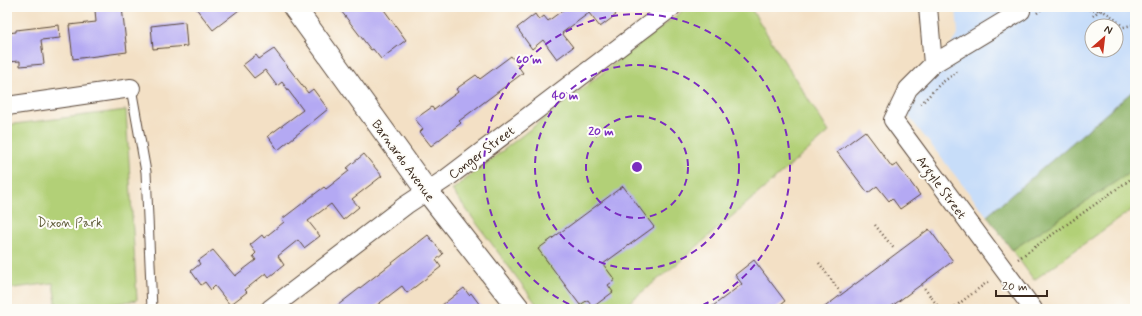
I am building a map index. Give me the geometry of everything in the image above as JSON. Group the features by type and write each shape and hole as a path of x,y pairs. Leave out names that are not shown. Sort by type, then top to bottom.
{"street":[{"name":"Barnardo Avenue","path":"294,7 427,191 516,308"},
{"name":"Conger Street","path":"270,309 672,7"},
{"path":"928,7 933,64"},
{"name":"Argyle Street","path":"1026,14 933,64 908,89 893,120 1033,309"},
{"path":"7,106 131,88"}],"lane":[{"path":"131,88 146,172 152,309"}],"path":[{"path":"1026,14 1044,7"},
{"path":"1077,7 1102,8 1114,18"},
{"path":"1094,16 1102,8"},
{"path":"1124,28 1135,24"},
{"path":"919,106 940,84 965,67"},
{"path":"952,309 1135,176"},
{"path":"875,225 895,250"},
{"path":"819,263 841,293"},
{"path":"922,285 940,309"}],"shaded area":[{"path":"956,7 1135,7 1135,89 987,216 906,113 958,34"}],"green space":[{"path":"683,7 750,7 829,132 678,263 621,309 540,309 452,190 681,12"},
{"path":"1135,89 1135,169 1012,250 987,216"},
{"name":"Dixon Park","path":"126,110 137,300 84,309 57,309 53,283 7,289 7,125"},
{"path":"1135,169 1135,207 1034,280 1012,250"}],"building":[{"path":"122,7 127,52 73,59 69,25 96,22 95,10"},
{"path":"195,7 243,7 213,30"},
{"path":"338,7 382,7 406,40 381,59 373,49 371,50"},
{"path":"567,7 610,7 616,15 600,27 589,13 562,33 573,47 557,59 543,40 532,49 517,28 535,14 539,20 544,16 548,21"},
{"path":"185,22 187,46 153,49 151,26"},
{"path":"59,25 60,38 41,40 44,64 20,66 20,61 7,62 7,33 16,32 16,30"},
{"path":"274,49 308,93 313,89 328,109 278,150 268,136 303,110 282,82 277,86 265,70 254,78 243,65 256,55 259,59"},
{"path":"511,56 523,73 459,121 461,123 431,146 420,132 423,129 415,119 432,107 434,110 458,92 456,89 476,75 480,79"},
{"path":"865,131 892,167 897,164 920,195 900,209 892,198 889,201 877,186 868,193 837,152"},
{"path":"364,154 382,176 352,199 359,207 343,220 331,204 308,221 320,236 304,248 298,240 278,256 284,265 269,277 266,273 245,290 247,292 230,305 215,286 211,290 205,282 201,285 191,271 200,264 198,261 213,250 235,276 256,260 253,256 256,253 250,245 262,235 264,238 284,222 282,219 324,187 326,189 349,171 347,168"},
{"path":"623,186 654,227 603,264 615,280 608,285 613,292 593,307 588,300 580,305 538,249"},
{"path":"929,229 953,261 888,309 822,309"},
{"path":"428,235 443,254 436,260 441,267 407,293 402,286 372,309 333,309"},
{"path":"754,260 785,301 774,309 709,309 742,284 735,275"},
{"path":"464,288 469,295 471,293 483,309 437,309"}]}
